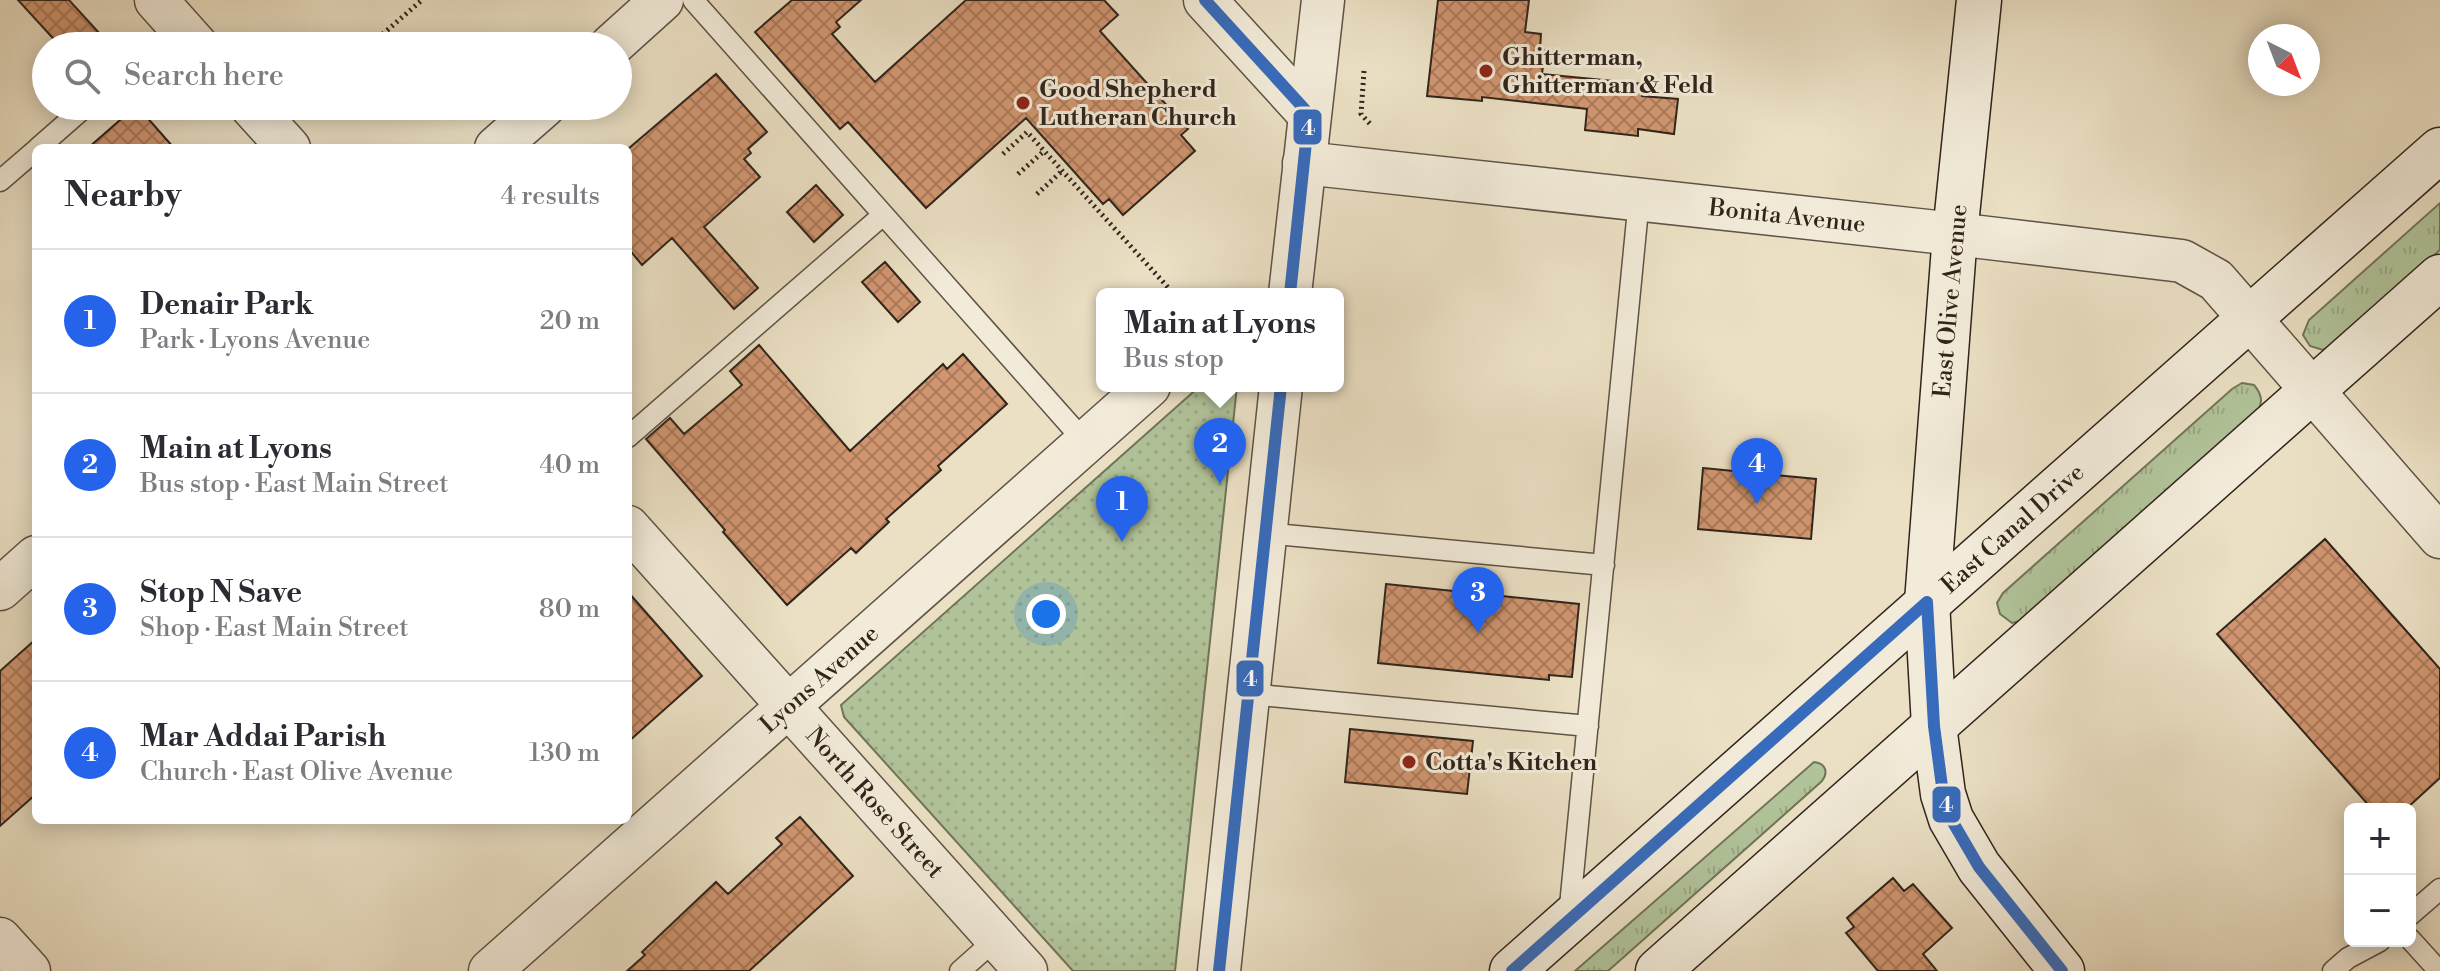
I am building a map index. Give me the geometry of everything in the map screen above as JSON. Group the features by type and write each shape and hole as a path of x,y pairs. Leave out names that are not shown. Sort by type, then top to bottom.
{"main road":[{"name":"East Olive Avenue","path":"1979,0 1955,234 1927,602 1934,726 1943,794 1951,819 1985,875 2062,971"},
{"name":"East Canal Drive","path":"1512,971 2440,150"},
{"path":"1658,971 2440,277"}],"street":[{"path":"1205,0 1309,114"},
{"path":"1291,288 1323,0"},
{"path":"623,32 644,6"},
{"path":"264,120 285,144"},
{"path":"501,144 528,120"},
{"name":"Bonita Avenue","path":"1304,163 2182,261 2216,280 2440,537"},
{"name":"Lyons Avenue","path":"490,971 1142,392"},
{"path":"1219,971 1280,392"},
{"name":"North Rose Street","path":"632,531 1026,971"},
{"path":"0,589 32,561"}],"lane":[{"path":"693,0 1085,442"},
{"path":"43,144 70,120"},
{"path":"0,181 32,153"},
{"path":"1568,921 1639,199"},
{"path":"632,434 883,215"},
{"path":"1265,533 1604,565"},
{"path":"1248,694 1588,726"},
{"path":"2416,910 2440,889"},
{"path":"960,971 996,939"},
{"path":"2416,946 2439,971"},
{"path":"2333,971 2348,958 2369,947"}],"path":[{"path":"385,32 422,0"},
{"path":"1364,71 1361,114 1372,126"},
{"path":"1003,154 1027,132 1169,288"},
{"path":"1018,174 1044,151"},
{"path":"1037,194 1062,171"}],"green space":[{"path":"2440,203 2440,250 2333,345 2323,350 2310,346 2303,335 2309,320"},
{"path":"2242,383 2254,385 2258,391 2261,400 2258,410 2020,621 2012,623 2000,614 1997,603 2003,593"},
{"path":"1193,392 1236,392 1175,971 1073,971 844,717 841,705"},
{"path":"1814,762 1825,768 1822,781 1608,971 1575,971"}],"building":[{"path":"18,0 69,0 98,32 47,32"},
{"name":"Good Shepherd Lutheran Church","path":"792,0 861,0 836,22 840,27 832,34 875,82 966,0 1104,0 1118,15 1100,31 1188,129 1181,135 1195,151 1123,215 1109,199 1103,204 1026,118 926,208 848,122 840,129 755,32"},
{"path":"1438,0 1529,0 1525,32 1541,34 1540,49 1545,50 1542,74 1643,84 1642,96 1678,99 1674,134 1638,129 1638,136 1585,130 1587,109 1482,97 1482,101 1427,96"},
{"path":"716,74 767,132 748,149 751,153 744,159 760,177 704,227 758,288 734,309 672,238 642,265 632,253 632,146"},
{"path":"120,120 149,120 170,144 93,144"},
{"path":"816,185 843,215 814,242 787,212"},
{"path":"885,262 920,302 898,322 862,282"},
{"path":"759,345 850,451 943,364 947,369 963,354 1007,404 938,466 941,470 886,519 889,522 856,553 851,548 787,605 646,439 670,418 684,434 742,385 730,371"},
{"path":"1703,468 1816,479 1811,539 1698,529"},
{"path":"2325,539 2440,669 2440,778 2413,803 2367,803 2217,634"},
{"path":"1386,584 1579,604 1572,677 1549,675 1549,680 1378,663"},
{"path":"632,597 702,676 632,738"},
{"path":"32,643 32,798 0,826 0,671"},
{"name":"Cotta's Kitchen","path":"1350,729 1473,741 1467,794 1345,782"},
{"path":"800,817 853,876 749,971 627,971 645,955 642,952 716,882 728,894 782,844 776,838"},
{"path":"1893,878 1904,891 1913,884 1952,928 1923,954 1937,971 1878,971 1846,933 1854,927 1847,918"}],"transit line":[{"name":"4","path":"1205,0 1309,114 1291,288"},
{"name":"4","path":"1219,971 1280,392"},
{"name":"4","path":"1927,602 1934,726 1943,794 1951,819 1979,867 2062,971"},
{"name":"4","path":"1512,971 1927,602"}],"place":[{"name":"Ghitterman, Ghitterman & Feld","path":"1486,71"},
{"name":"Good Shepherd Lutheran Church","path":"1023,103"},
{"name":"Main at Lyons","path":"1220,484"},
{"name":"Mar Addai Parish","path":"1757,504"},
{"name":"Denair Park","path":"1122,542"},
{"name":"Stop N Save","path":"1478,633"},
{"name":"Cotta's Kitchen","path":"1409,762"}]}
